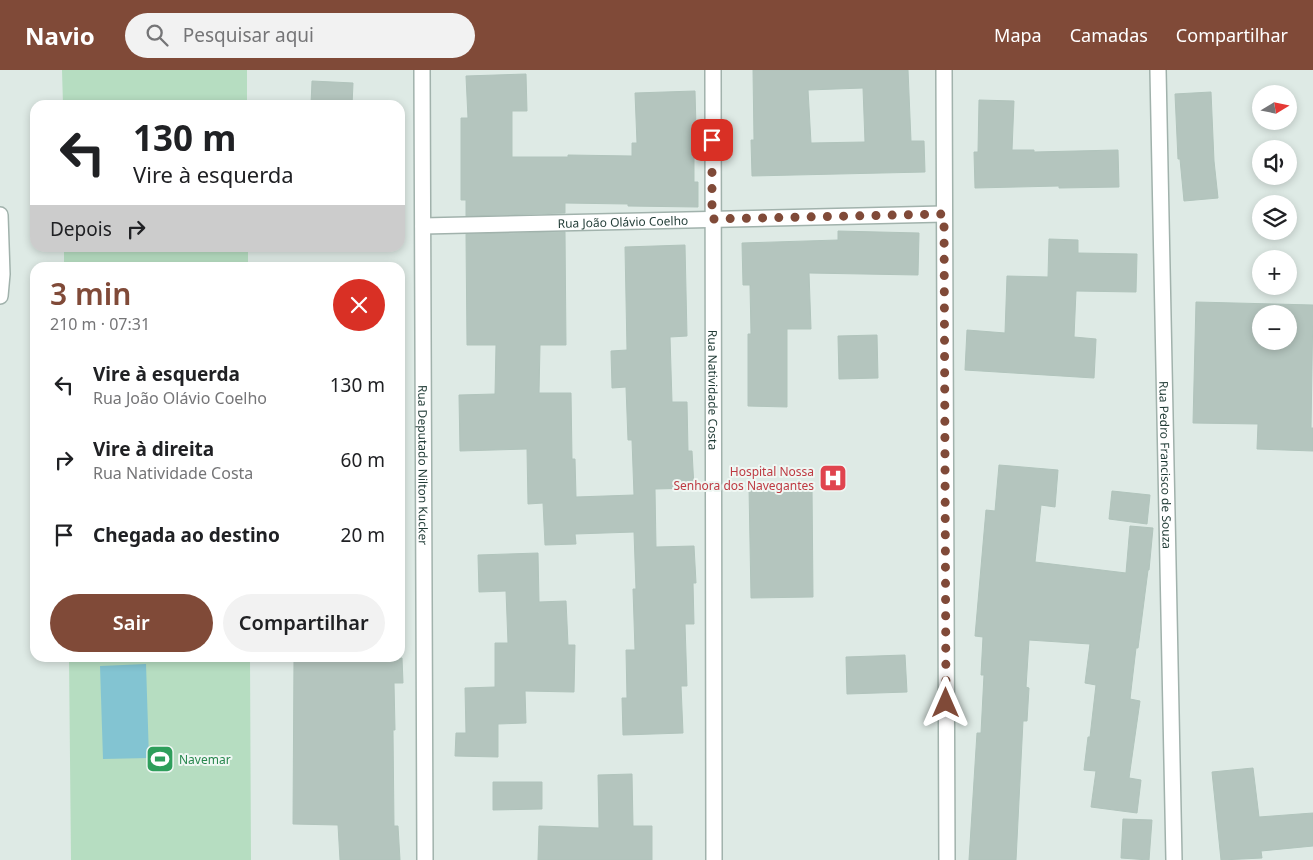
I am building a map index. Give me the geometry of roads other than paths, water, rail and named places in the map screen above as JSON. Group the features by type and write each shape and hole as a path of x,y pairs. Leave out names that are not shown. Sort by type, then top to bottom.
{"street":[{"name":"Rua Deputado Nilton Kucker","path":"422,70 425,860"},
{"name":"Rua Natividade Costa","path":"713,70 714,860"},
{"path":"944,70 947,860"},
{"name":"Rua Pedro Francisco de Souza","path":"1158,70 1174,860"},
{"name":"Rua João Olávio Coelho","path":"423,226 944,214"},
{"path":"0,215 2,274 0,296"}],"water":[{"path":"146,664 149,758 103,759 100,666"}],"place":[{"name":"Hospital Nossa Senhora dos Navegantes","path":"833,478"},
{"name":"Navemar","path":"160,759"}]}
